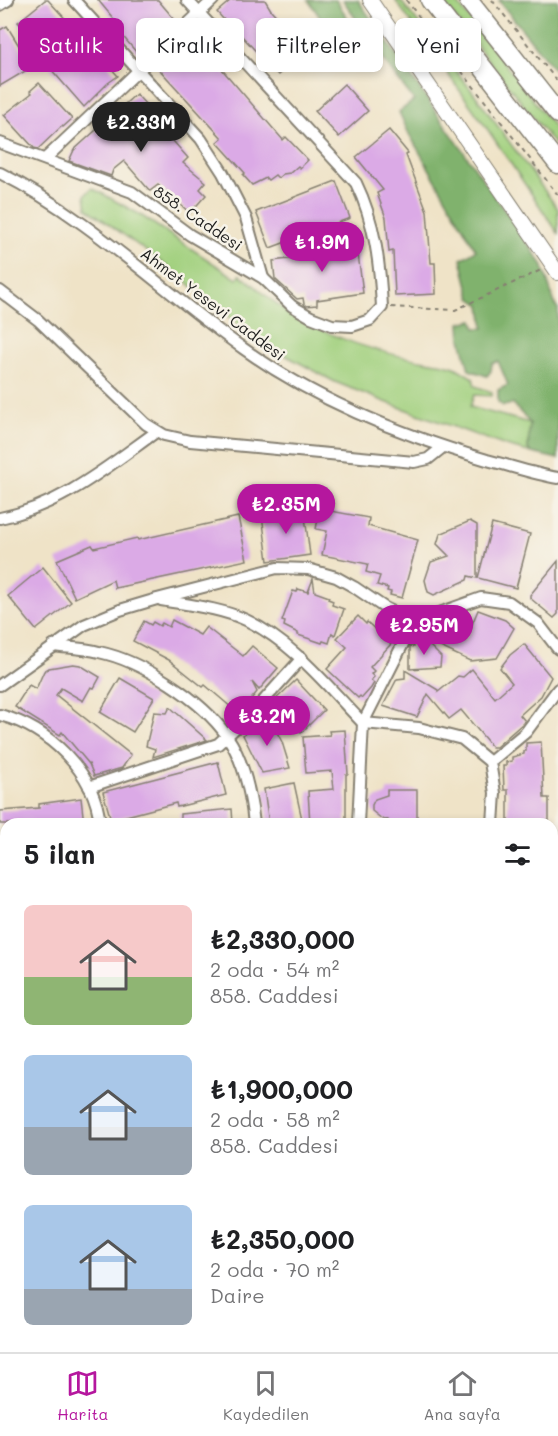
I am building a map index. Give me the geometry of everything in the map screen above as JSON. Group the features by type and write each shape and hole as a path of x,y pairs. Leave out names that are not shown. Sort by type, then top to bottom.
{"highway":[{"path":"430,0 558,164"},
{"path":"468,0 558,114"}],"street":[{"path":"0,5 8,0"},
{"path":"74,0 136,69"},
{"path":"187,0 356,183 366,205 380,261 382,307"},
{"path":"194,18 213,0"},
{"path":"370,0 552,270"},
{"path":"45,159 136,71"},
{"path":"139,72 201,139 223,173 246,218 263,278"},
{"name":"858. Caddesi","path":"0,143 132,192 190,235 263,278 292,306 311,317 343,327 362,324 370,320 382,307"},
{"name":"Ahmet Yesevi Caddesi","path":"0,173 46,198 235,342 289,379 359,414 443,447 558,478"},
{"path":"0,291 38,321 156,432 190,441 414,462 428,459 443,447"},
{"path":"0,518 36,508 67,494 96,476 156,432"},
{"path":"0,685 84,625 120,610 157,599 277,568 308,569 336,577 385,608 414,622"},
{"path":"358,818 363,723 414,622 481,598 509,602 538,623 558,649"},
{"path":"157,599 207,608 244,620 273,635 302,658 363,723 419,729 462,739 490,762 495,794 493,818"},
{"path":"53,646 100,652 141,668 177,688 203,710 228,737 244,770 253,818"},
{"path":"89,786 218,744 228,737 302,658"},
{"path":"490,762 526,732 558,689"},
{"path":"0,715 19,720 52,741 73,761 89,786 98,818"}],"path":[{"path":"406,0 558,195"},
{"path":"492,0 558,82"},
{"path":"382,307 455,310 552,270"}],"green space":[{"path":"308,0 336,0 348,18 321,18"},
{"path":"343,0 358,0 371,18 355,18"},
{"path":"395,0 400,0 414,18 408,18"},
{"path":"441,0 455,0 469,18 455,18"},
{"path":"499,0 558,0 558,74 500,2"},
{"path":"481,33 558,132 558,149 481,51"},
{"path":"383,36 395,53 395,72 408,72 542,264 558,309 558,459 532,453 528,449 530,423 513,404 503,406 498,402 498,390 508,385 498,361 492,364 487,376 469,370 461,339 460,323 473,320 476,328 484,328 481,305 471,298 461,259 476,250 409,134 399,112 414,100 383,59"},
{"path":"447,72 457,72 558,209 558,233"},
{"path":"92,188 139,214 237,279 240,275 278,305 321,330 381,352 455,367 473,378 475,386 492,392 492,396 474,395 470,407 530,423 528,449 532,453 506,446 335,382 259,341 172,270 87,208 85,195"}],"building":[{"path":"48,0 65,18 23,18"},
{"path":"98,0 158,0 173,18 136,18 136,52 124,38 124,18 113,18"},
{"path":"231,0 265,0 278,18 256,18 256,51 244,38 244,18 222,18 217,12"},
{"path":"7,26 18,44 18,72 24,72 0,86 0,30"},
{"path":"53,72 114,72 118,76 84,107"},
{"path":"162,72 224,72 283,140 286,137 308,160 300,168 298,166 290,173 278,178 275,175 252,185 243,175 245,173 217,142 222,138"},
{"path":"39,83 72,119 38,149 34,148 4,115 32,93 30,91"},
{"path":"344,84 368,111 339,137 315,111"},
{"path":"136,94 162,122 159,125 188,158 183,163 206,182 200,189 206,195 190,213 158,185 150,191 124,161 113,170 111,176 69,161 74,150"},
{"path":"389,130 408,153 406,155 427,211 431,263 435,263 436,294 395,296 393,251 389,252 386,218 377,193 383,190 356,157"},
{"path":"336,181 350,218 270,248 256,212"},
{"path":"356,238 363,293 317,300 317,305 306,306 303,298 297,299 275,279 273,261 326,254 324,243"},
{"path":"304,509 310,555 268,561 262,515"},
{"path":"320,509 369,518 368,526 418,540 402,598 390,595 388,588 377,585 380,576 366,572 368,564 322,555 327,531 316,529"},
{"path":"238,517 247,560 115,588 113,580 75,598 57,560 92,545 94,548 137,538 138,540"},
{"path":"470,521 477,525 477,578 468,576 467,580 434,595 428,592 425,580 431,562 449,556 437,544 440,534"},
{"path":"492,524 530,534 516,588 478,578"},
{"path":"558,561 558,614 554,618 530,598 530,595"},
{"path":"43,567 71,602 36,630 8,596"},
{"path":"313,579 315,592 329,597 328,599 333,601 332,605 344,609 335,635 332,633 329,643 298,635 284,626 285,622 282,621 293,591 297,592 298,589 308,592"},
{"path":"478,610 505,620 514,628 497,658 470,661 434,644 435,635 451,629 465,641"},
{"path":"358,616 391,644 370,667 374,671 371,674 374,677 371,680 374,683 362,698 360,696 358,698 327,669 347,647 337,638"},
{"path":"172,620 200,635 206,627 243,656 252,646 278,668 259,690 252,682 257,692 239,714 205,685 203,687 169,660 133,641 144,621 160,626 162,623 169,627"},
{"path":"423,639 441,657 440,667 410,669 410,646 414,647 413,640"},
{"path":"524,644 551,677 541,696 520,715 525,721 496,747 492,747 461,710 449,719 428,694 417,717 383,706 397,679 405,678 405,670 438,692 458,676 463,677 472,669 495,698 512,683 500,668 510,655"},
{"path":"73,664 80,665 100,677 83,701 61,688 56,695 131,755 122,768 94,776 89,764 62,732 60,735 15,707 29,685 36,689 44,671"},
{"path":"120,678 154,698 133,732 100,712"},
{"path":"296,680 324,710 301,733 272,703"},
{"path":"170,707 207,740 153,757 155,749 146,746 154,712 167,713"},
{"path":"268,715 282,742 290,768 262,773 243,735"},
{"path":"345,730 348,774 346,774 346,818 310,818 308,791 334,789 332,771 306,773 303,737 330,735 329,731"},
{"path":"541,742 544,798 549,798 549,818 508,818 508,790 504,790 503,766 506,766 506,762 512,761 512,757 524,754 526,743"},
{"path":"218,762 226,795 177,807 176,803 119,818 110,818 103,792"},
{"path":"294,783 302,818 268,818 264,789"},
{"path":"387,790 417,790 417,818 381,818 372,811 372,805 375,799 387,795"},
{"path":"81,798 83,818 0,818 0,811 39,808 39,804"},
{"path":"232,809 233,818 180,818 180,814"}]}
